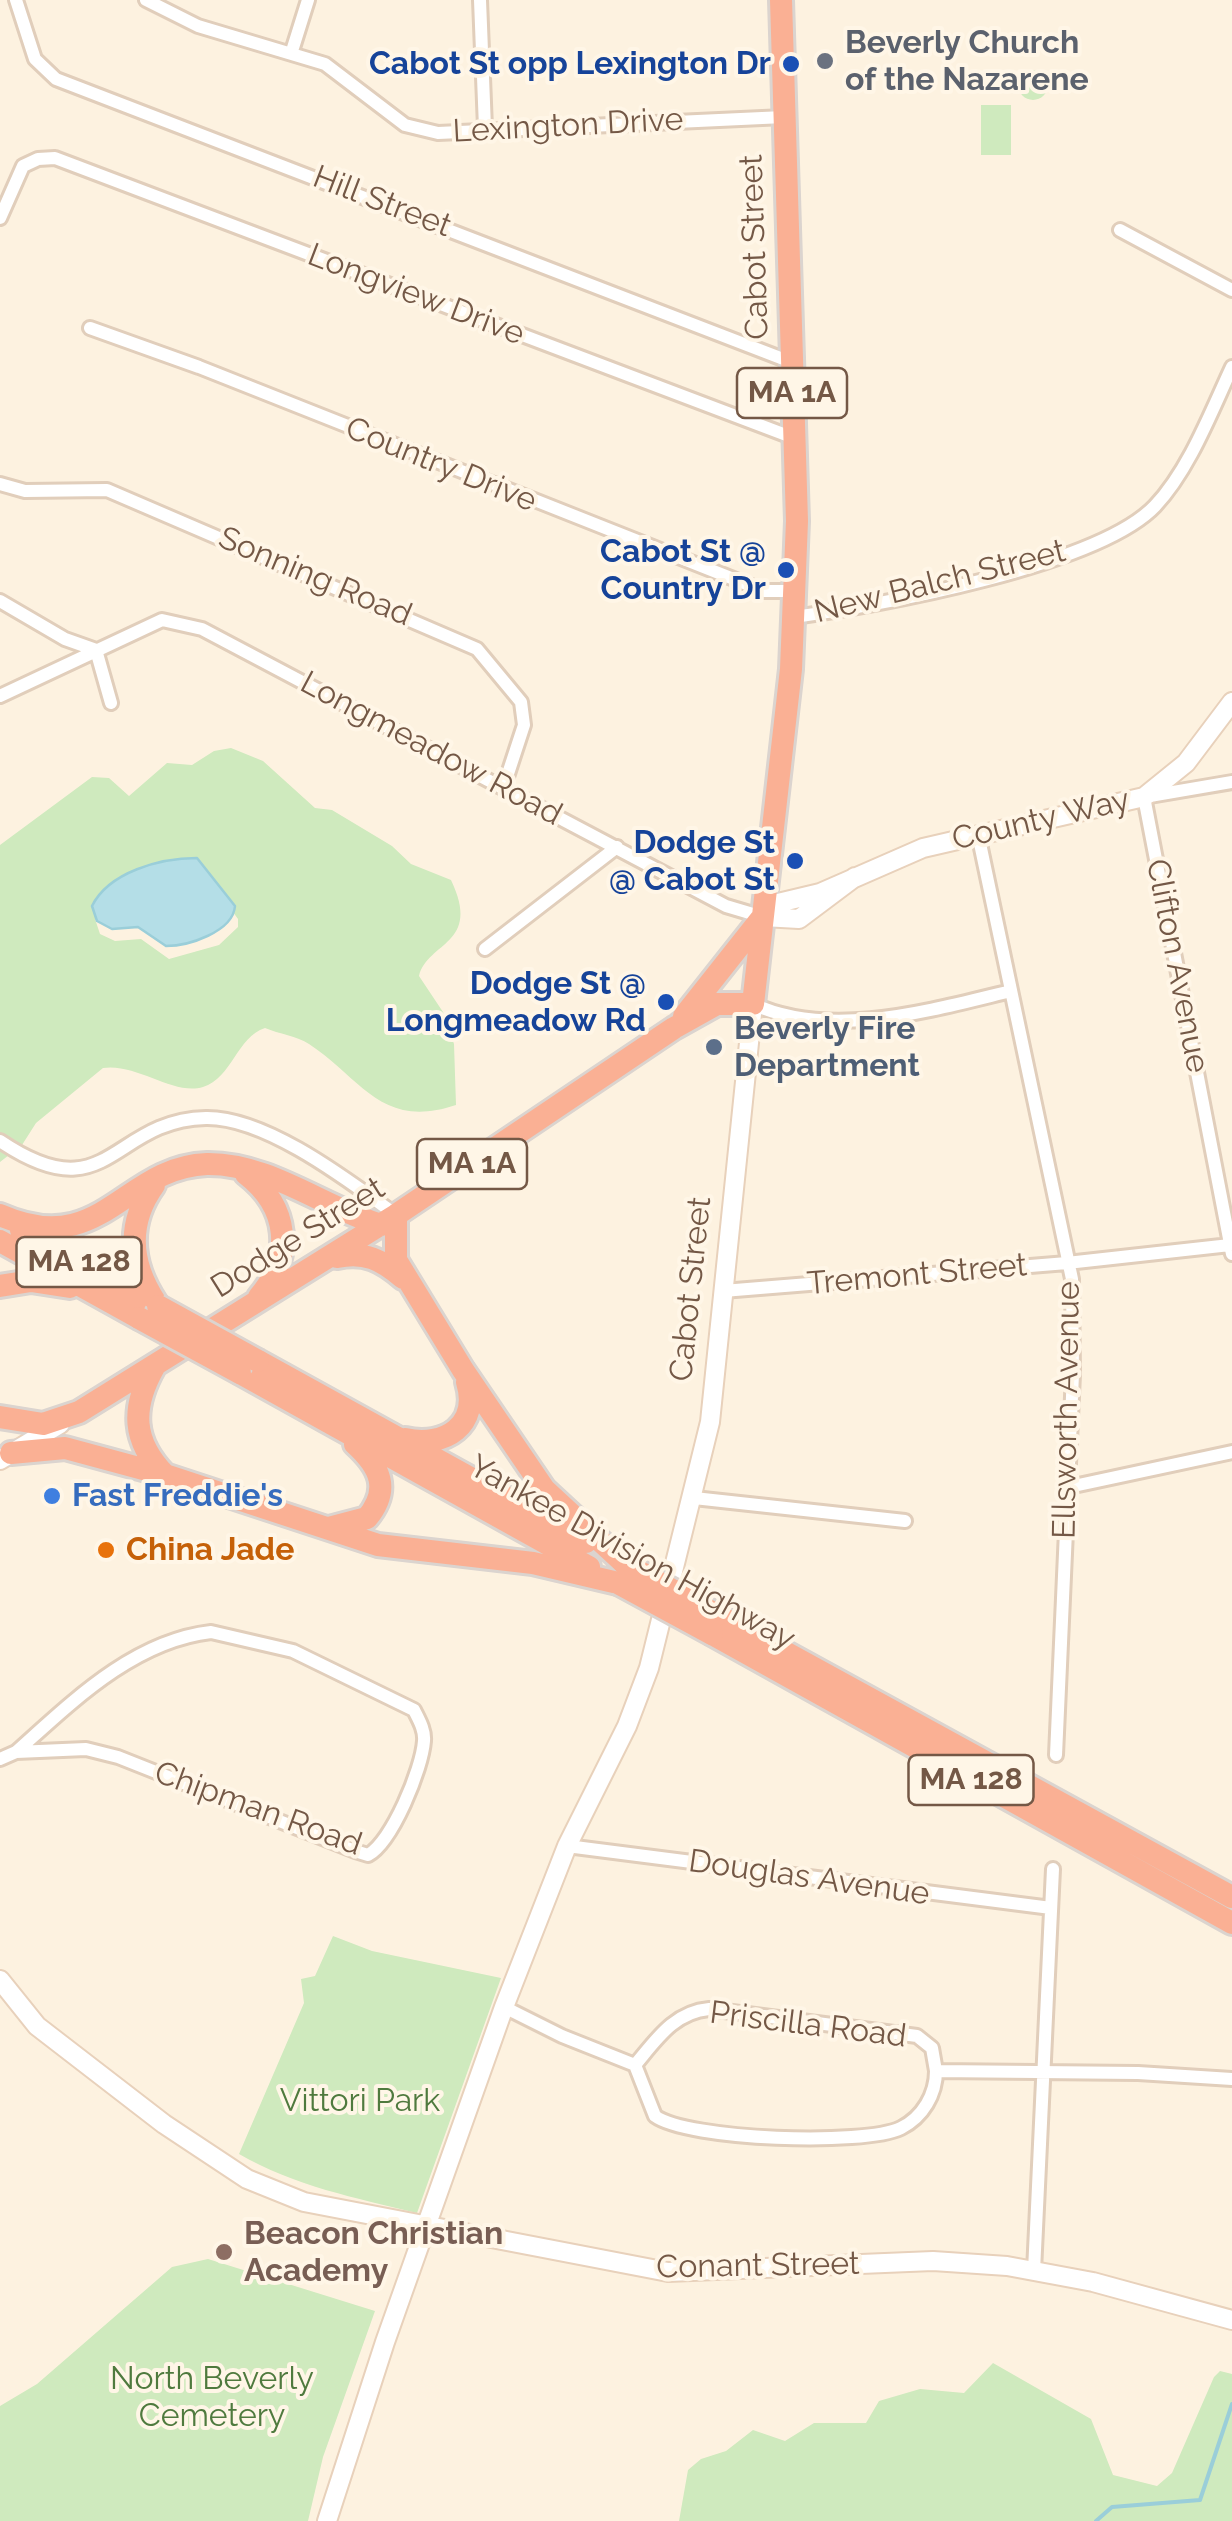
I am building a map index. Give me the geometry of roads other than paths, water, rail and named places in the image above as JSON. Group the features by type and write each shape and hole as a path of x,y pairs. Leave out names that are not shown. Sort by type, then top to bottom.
{"highway":[{"name":"Cabot Street","path":"753,1004 794,617 794,438 780,0"},
{"name":"Dodge Street","path":"674,1028 762,917"},
{"name":"Dodge Street","path":"79,1412 389,1220 674,1028 717,1004 753,1004"},
{"path":"0,1216 33,1227 60,1229 86,1221 157,1180 188,1167 240,1169 389,1220 404,1278 463,1370 544,1489 621,1573"},
{"path":"240,1169 268,1193 278,1210 284,1242 275,1274 251,1308"},
{"path":"148,1312 133,1243 139,1212 157,1180"},
{"name":"Yankee Division Highway","path":"0,1216 148,1312 249,1367 394,1437 621,1573"},
{"name":"Yankee Division Highway","path":"0,1241 95,1292 148,1312"},
{"path":"329,1258 362,1254 378,1259 404,1278"},
{"path":"0,1286 31,1281 95,1292"},
{"path":"154,1367 140,1395 137,1423 144,1450 164,1475"},
{"name":"Yankee Division Highway","path":"249,1367 329,1422 1232,1897"},
{"path":"394,1437 428,1442 453,1435 462,1426 471,1405 463,1370"},
{"path":"0,1417 43,1424 79,1412"},
{"path":"328,1528 366,1518 381,1496 381,1484 371,1460 329,1422"},
{"path":"6,1456 65,1448 396,1548 621,1573"},
{"name":"Yankee Division Highway","path":"714,1624 1232,1922"}],"main road":[{"path":"1144,797 1186,763 1232,702"},
{"name":"County Way","path":"762,917 799,920 855,877 910,852 1144,797"},
{"name":"Cabot Street","path":"328,2521 425,2226 504,2008 568,1846 641,1692 694,1498 710,1422 753,1004"},
{"name":"Dodge Street","path":"6,1456 79,1412"},
{"name":"Conant Street","path":"0,1980 37,2026 78,2060 247,2179 304,2202 668,2272 933,2261 1034,2270 1156,2297 1232,2320"}],"street":[{"name":"Hill Street","path":"16,0 35,59 56,78 791,362"},
{"name":"Lexington Drive","path":"146,0 198,26 325,64 406,125 438,132 784,117"},
{"path":"292,51 308,0"},
{"path":"480,0 485,128"},
{"name":"Longview Drive","path":"0,218 23,166 38,159 56,158 794,438"},
{"path":"1120,230 1232,290"},
{"name":"Country Drive","path":"90,328 199,367 764,591 794,590"},
{"name":"New Balch Street","path":"794,617 937,589 1045,561 1136,520 1166,493 1232,366"},
{"name":"Sonning Road","path":"0,484 25,491 108,490 477,649 522,702 524,725 504,786"},
{"path":"0,601 65,639 96,650 111,703"},
{"name":"Longmeadow Road","path":"0,696 162,620 202,629 732,909 762,917"},
{"name":"County Way","path":"1144,797 1232,782"},
{"name":"Clifton Avenue","path":"1144,797 1231,1250"},
{"name":"Ellsworth Avenue","path":"978,834 1072,1279 1069,1487 1056,1755"},
{"path":"485,949 618,848"},
{"path":"753,1004 777,1016 862,1019 930,1010 1011,991"},
{"path":"0,1142 41,1165 72,1171 177,1123 220,1120 249,1127 289,1147 389,1220"},
{"name":"Tremont Street","path":"723,1291 1231,1250"},
{"path":"1069,1487 1232,1452"},
{"path":"694,1498 905,1520"},
{"name":"Chipman Road","path":"0,1759 16,1752 80,1694 147,1652 170,1639 212,1632 293,1651 402,1702 414,1710 424,1742 392,1832 368,1855 118,1757 86,1748 16,1752"},
{"name":"Douglas Avenue","path":"568,1846 1051,1908"},
{"path":"1034,2270 1053,1869"},
{"path":"504,2008 635,2064 648,2106 664,2123 696,2132 788,2137 901,2128 928,2103 936,2088 936,2071"},
{"name":"Priscilla Road","path":"635,2064 670,2025 696,2010 709,2009 917,2036 932,2048 936,2071 1138,2072 1232,2078"}],"water":[{"path":"197,858 235,906 218,930 197,940 166,946 138,927 112,929 97,921 92,906 110,884 152,864"}],"waterway":[{"path":"1096,2521 1112,2507 1200,2500 1232,2404"}],"place":[{"name":"Beverly Church of the Nazarene","path":"825,61"},
{"name":"Cabot St opp Lexington Dr","path":"791,64"},
{"name":"Cabot St @ Country Dr","path":"786,570"},
{"name":"Dodge St @ Cabot St","path":"795,861"},
{"name":"Dodge St @ Longmeadow Rd","path":"666,1002"},
{"name":"Beverly Fire Department","path":"714,1047"},
{"name":"Fast Freddie's","path":"52,1496"},
{"name":"China Jade","path":"106,1550"},
{"name":"Beacon Christian Academy","path":"224,2252"}],"park label":[{"name":"Vittori Park","path":"360,2101"},
{"name":"North Beverly Cemetery","path":"212,2398"}]}
